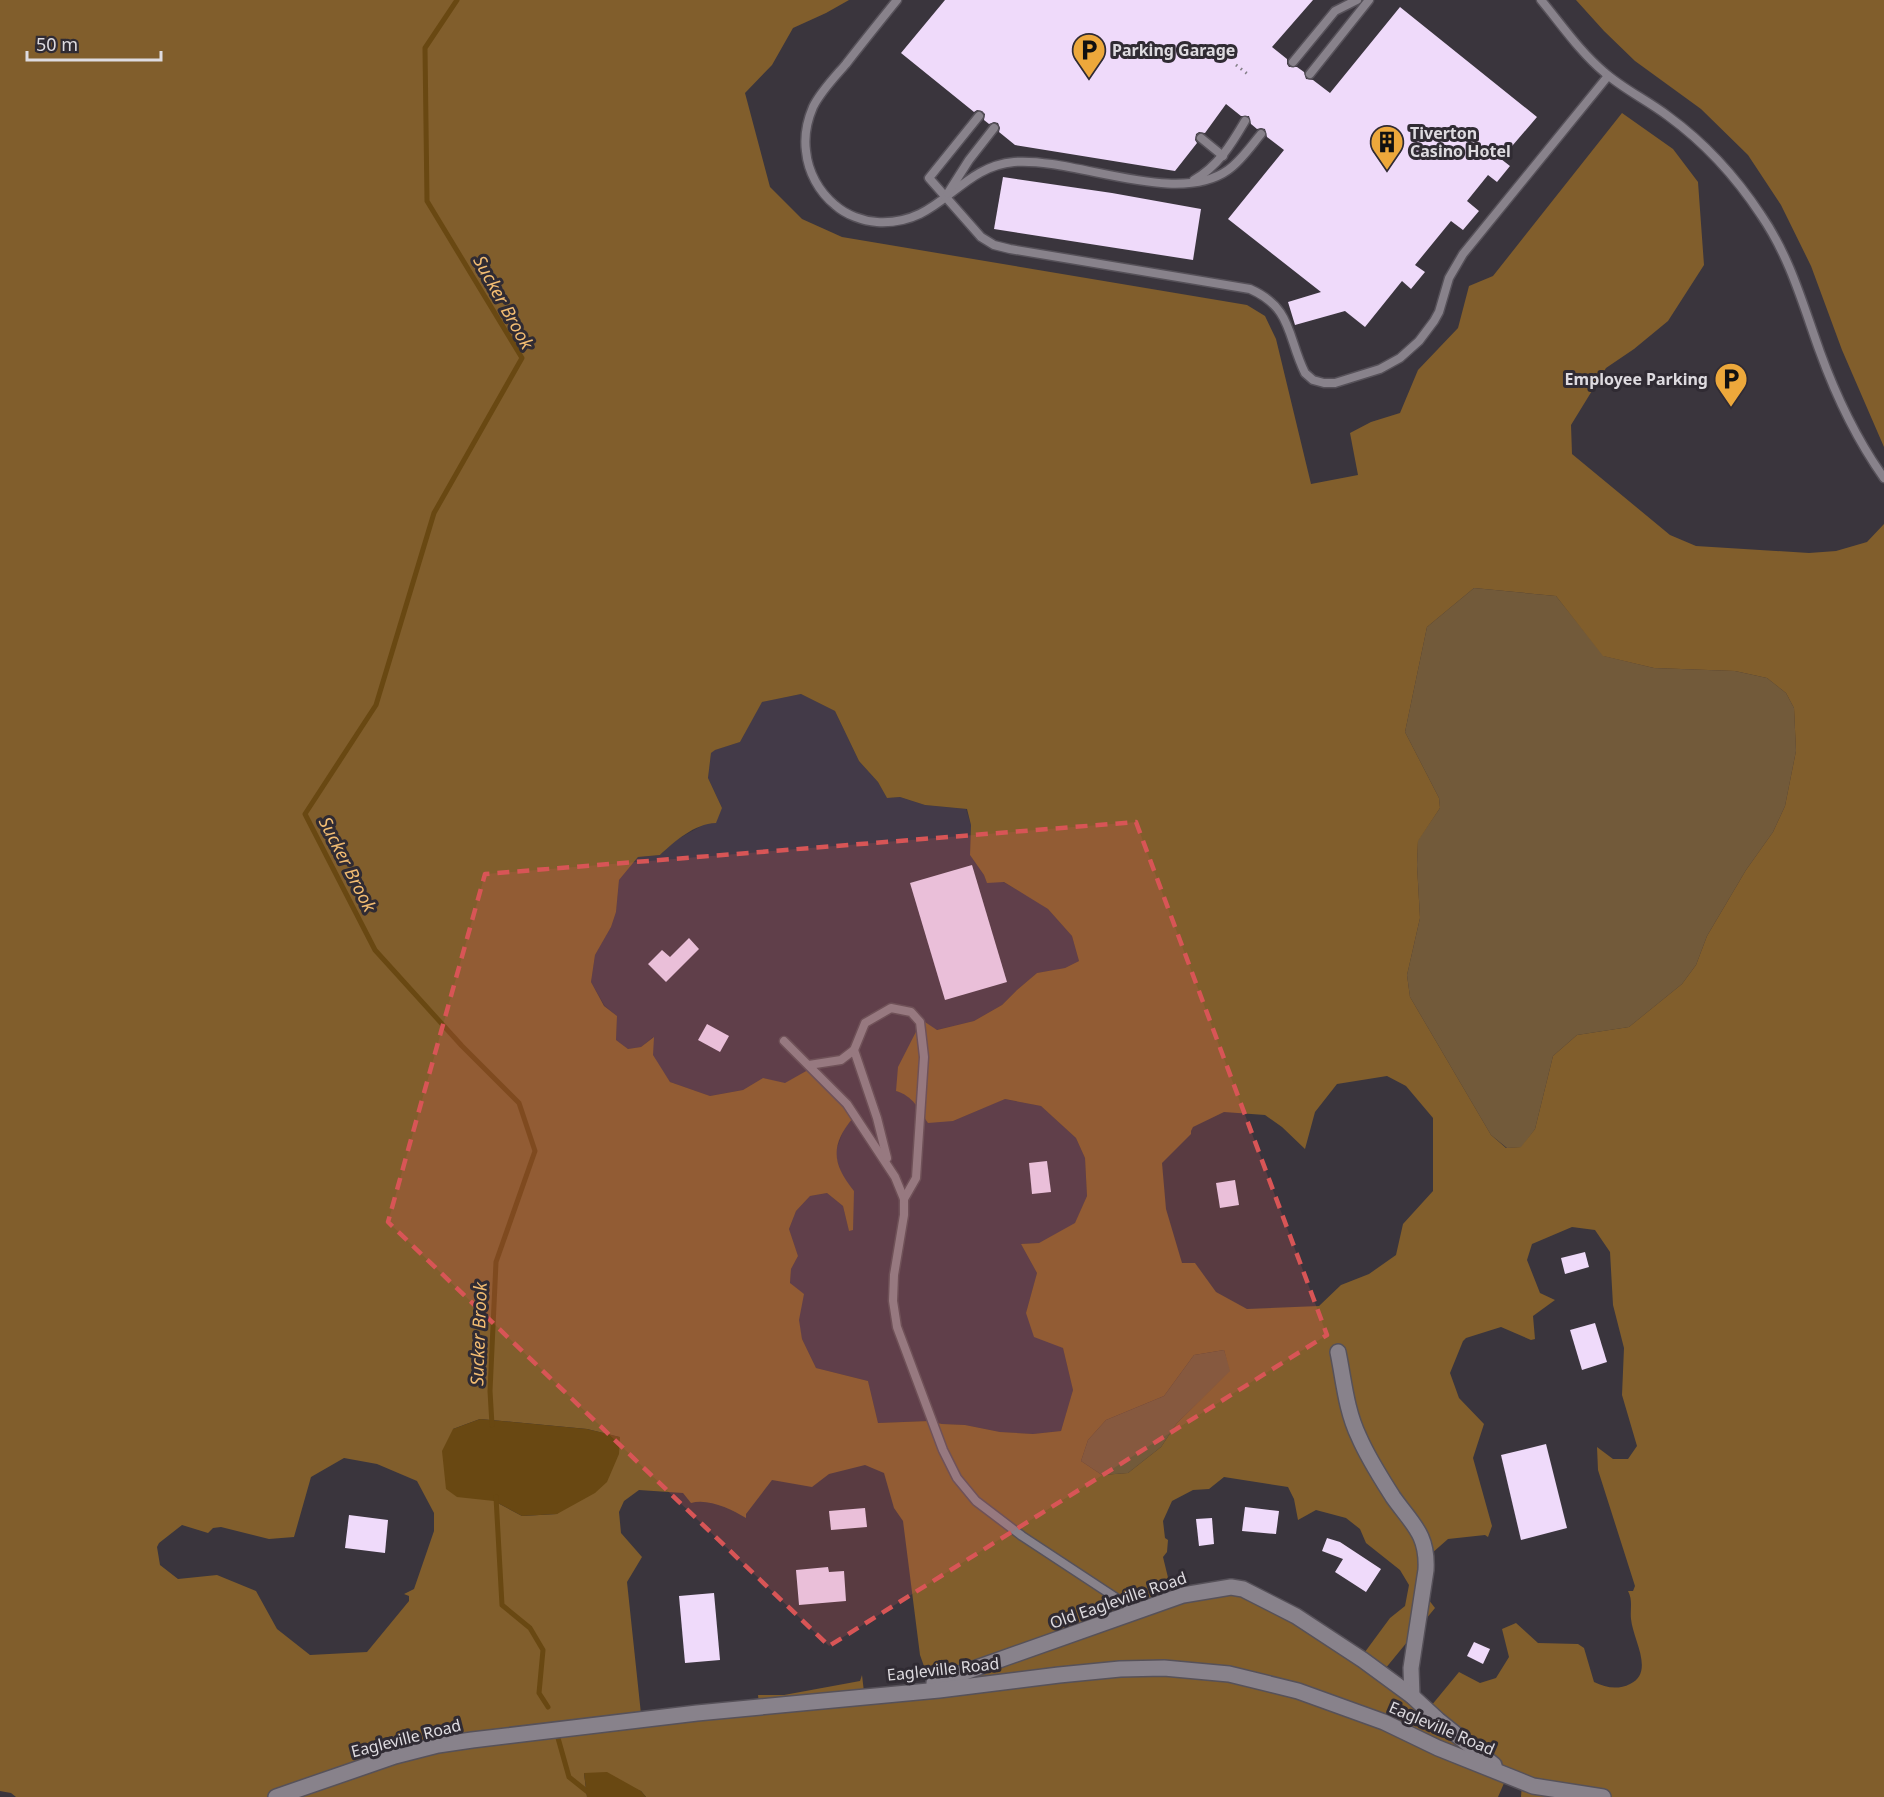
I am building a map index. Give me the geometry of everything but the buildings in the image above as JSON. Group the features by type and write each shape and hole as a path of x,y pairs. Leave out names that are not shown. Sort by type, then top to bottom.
{"street":[{"path":"1338,1352 1348,1406 1359,1438 1391,1493 1419,1531 1427,1558 1411,1668 1412,1696"},
{"name":"Old Eagleville Road","path":"908,1692 1137,1611 1194,1593 1231,1587 1243,1589 1275,1604 1318,1629 1412,1696 1503,1773"},
{"name":"Eagleville Road","path":"276,1797 356,1769 438,1745 561,1728 1120,1669 1164,1668 1229,1674 1298,1691 1384,1722 1438,1748 1533,1786 1603,1797"}],"lane":[{"path":"897,0 825,89 813,108 806,129 808,163 817,184 830,201 848,214 870,221 892,222 914,218 935,207 946,196 979,173 1012,162 1037,163 1155,182 1188,183 1209,179 1229,170 1261,134"},
{"path":"1310,74 1369,0"},
{"path":"1541,0 1590,59 1608,76 1668,116 1699,141 1739,184 1781,248 1838,396 1863,445 1884,478"},
{"path":"1293,62 1335,11 1352,1"},
{"path":"979,116 928,178 981,237 994,245 1241,286 1258,293 1280,310 1305,374 1313,380 1335,383 1391,364 1419,341 1439,312 1449,278 1462,254 1608,76"},
{"path":"1188,183 1206,172 1223,156 1245,121"},
{"path":"946,196 969,160 994,129"},
{"path":"1201,138 1223,156"},
{"path":"809,1065 841,1060 854,1050 866,1023 891,1008 911,1012 920,1022 924,1057 916,1178 904,1199"},
{"path":"783,1041 847,1104 889,1167 904,1199 904,1215 894,1275 893,1300 897,1327 949,1464 957,1478 976,1501 1043,1551 1137,1611"},
{"path":"854,1050 877,1118 889,1167"}],"path":[{"path":"1236,65 1249,75"}],"highlighted area":[{"path":"1136,822 1327,1335 829,1646 388,1222 485,874"}],"shaded area":[{"path":"0,0 849,0 793,28 772,65 745,93 770,187 802,219 842,237 1247,305 1265,316 1276,339 1311,484 1358,475 1350,433 1371,422 1400,413 1418,370 1458,328 1469,286 1493,276 1622,113 1673,149 1698,182 1704,265 1668,321 1606,368 1571,425 1572,454 1670,535 1696,546 1809,553 1836,551 1867,542 1884,524 1884,1797 1521,1797 1522,1783 1508,1774 1498,1797 646,1797 641,1791 584,1773 587,1797 16,1797 11,1793 0,1791","holes":["1474,588 1556,596 1603,656 1654,668 1735,671 1767,678 1786,693 1794,708 1796,751 1785,806 1773,832 1746,870 1707,936 1696,965 1682,984 1629,1027 1577,1035 1553,1056 1535,1129 1521,1147 1506,1148 1491,1135 1410,997 1407,975 1420,918 1418,841 1440,808 1439,798 1405,732 1427,627","801,694 835,711 859,761 878,782 887,798 900,797 925,805 967,809 971,825 970,855 987,883 1004,882 1048,909 1072,936 1079,961 1065,968 1037,973 1002,1005 974,1021 937,1030 922,1020 898,1067 896,1091 911,1100 928,1123 953,1121 1005,1099 1041,1106 1076,1138 1085,1158 1087,1196 1075,1223 1039,1243 1021,1244 1037,1273 1026,1313 1034,1337 1063,1348 1073,1390 1061,1431 1033,1434 1000,1432 929,1421 878,1423 868,1381 816,1368 802,1339 799,1320 804,1294 790,1283 791,1269 798,1256 789,1229 796,1211 810,1196 827,1193 843,1206 849,1231 853,1230 854,1191 841,1172 837,1154 840,1137 853,1118 849,1115 842,1099 808,1070 785,1083 763,1078 743,1090 710,1096 670,1082 653,1055 654,1037 641,1047 628,1049 616,1040 617,1016 604,1006 591,982 595,955 611,927 616,912 619,880 638,857 660,855 693,830 716,823 722,808 708,778 711,753 740,742 762,702","1387,1076 1406,1086 1433,1118 1433,1191 1403,1224 1396,1255 1369,1274 1341,1285 1319,1306 1247,1309 1216,1292 1195,1263 1182,1263 1166,1209 1162,1163 1191,1134 1193,1127 1224,1112 1265,1115 1282,1127 1305,1149 1315,1112 1337,1084","1572,1227 1595,1230 1610,1252 1613,1305 1624,1348 1622,1395 1637,1446 1628,1459 1613,1459 1597,1447 1598,1470 1635,1586 1633,1591 1628,1591 1631,1601 1631,1619 1641,1655 1641,1672 1637,1679 1626,1686 1612,1688 1598,1684 1594,1682 1584,1648 1578,1644 1538,1643 1516,1623 1502,1629 1509,1657 1496,1678 1480,1683 1459,1672 1431,1706 1385,1669 1435,1608 1419,1587 1423,1561 1448,1539 1485,1535 1488,1537 1492,1526 1473,1458 1484,1424 1459,1398 1450,1373 1466,1338 1501,1327 1531,1340 1535,1339 1533,1316 1555,1300 1540,1293 1527,1260 1532,1244","1224,1350 1230,1371 1177,1423 1161,1447 1128,1473 1102,1475 1081,1461 1088,1440 1106,1420 1164,1396 1194,1355","480,1419 587,1429 619,1437 557,1514 522,1516 494,1501 453,1429","344,1458 377,1464 417,1481 434,1513 434,1531 414,1589 404,1594 409,1596 409,1601 367,1652 310,1655 277,1629 256,1591 217,1575 178,1579 160,1565 157,1547 182,1525 208,1533 213,1528 221,1527 269,1539 294,1537 311,1477","865,1465 884,1473 894,1508 903,1521 920,1655 930,1683 894,1692 864,1692 862,1675 860,1681 784,1695 758,1695 759,1704 641,1714 627,1582 642,1557 621,1533 619,1512 624,1501 639,1490 683,1493 691,1503 712,1503 746,1518 746,1514 772,1480 812,1487 829,1474","1224,1477 1288,1487 1294,1499 1298,1520 1316,1510 1346,1518 1360,1529 1366,1543 1400,1570 1409,1585 1405,1606 1390,1618 1362,1656 1248,1588 1172,1594 1163,1557 1167,1552 1168,1540 1165,1538 1163,1521 1172,1501 1193,1490 1209,1489"]},
{"path":"1576,0 1884,0 1884,447 1842,350 1811,266 1781,205 1748,155 1701,109 1635,61"},
{"path":"1474,588 1556,596 1604,656 1654,668 1735,671 1767,678 1786,693 1794,708 1796,751 1785,806 1773,832 1746,870 1707,936 1696,965 1682,984 1629,1027 1577,1035 1553,1056 1535,1129 1522,1147 1507,1148 1491,1135 1410,997 1407,975 1420,918 1418,840 1440,808 1439,798 1405,732 1427,627"},
{"path":"801,694 835,711 859,761 878,782 887,798 900,797 925,805 966,809 971,825 970,855 987,882 1003,882 1027,895 1048,909 1072,936 1079,961 1065,968 1037,973 1002,1005 974,1021 936,1030 896,1091 906,1094 917,1105 953,1121 1004,1099 1041,1106 1076,1138 1085,1158 1087,1196 1075,1224 1039,1243 1021,1244 1037,1273 1026,1313 1063,1348 1073,1390 1061,1431 1033,1434 1000,1432 929,1421 878,1423 868,1381 816,1368 802,1339 790,1283 791,1269 798,1256 789,1229 796,1211 810,1196 827,1193 843,1206 849,1230 854,1191 843,1178 835,1154 849,1115 842,1099 763,1078 743,1090 710,1096 670,1082 652,1055 653,1037 641,1047 628,1049 616,1040 617,1016 605,1006 591,982 595,955 611,927 616,912 619,880 638,857 660,855 676,840 707,823 722,808 708,778 711,753 740,742 761,702"},
{"path":"1224,1350 1231,1371 1177,1423 1161,1447 1128,1473 1102,1475 1081,1461 1088,1440 1106,1420 1164,1396 1194,1355"},
{"path":"480,1419 587,1429 620,1437 619,1454 607,1482 595,1493 557,1514 522,1516 494,1501 457,1497 446,1489 442,1451 453,1429"},
{"path":"607,1772 641,1791 646,1797 587,1797 584,1773"}],"waterway":[{"name":"Sucker Brook","path":"457,0 425,48 427,201 522,358 434,513 376,705 305,814 375,950 462,1046 519,1103 535,1151 496,1262 490,1391 492,1425"},
{"name":"Sucker Brook","path":"496,1497 502,1605 530,1628 543,1650 539,1693 548,1707"},
{"name":"Sucker Brook","path":"558,1738 569,1777 594,1797"}],"place":[{"name":"Parking Garage","path":"1089,79"},
{"name":"Tiverton Casino Hotel","path":"1387,171"},
{"name":"Employee Parking","path":"1731,408"}]}
